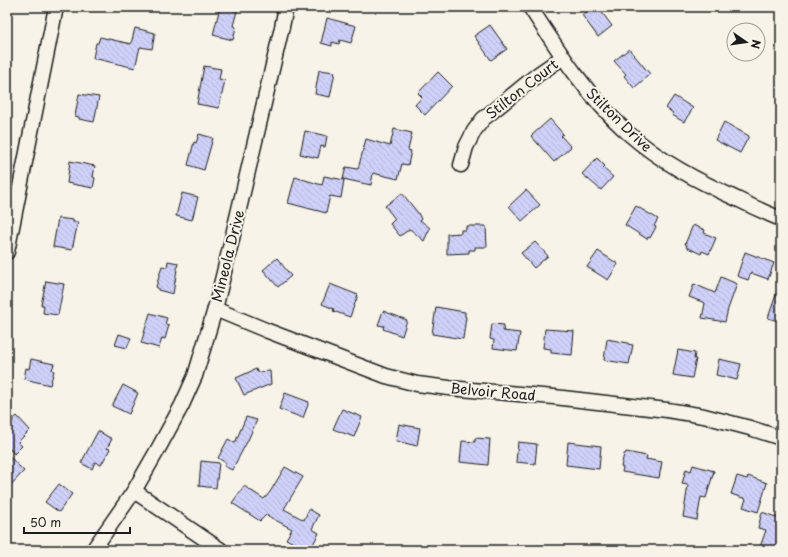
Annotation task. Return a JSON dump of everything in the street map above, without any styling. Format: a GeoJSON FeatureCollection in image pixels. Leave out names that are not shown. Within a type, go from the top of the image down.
{"type":"FeatureCollection","features":[{"type":"Feature","properties":{"kind":"street"},"geometry":{"type":"LineString","coordinates":[[7,252],[56,7]]}},
{"type":"Feature","properties":{"kind":"street","name":"Mineola Drive"},"geometry":{"type":"LineString","coordinates":[[93,550],[134,491],[182,405],[194,376],[215,309],[286,7]]}},
{"type":"Feature","properties":{"kind":"street","name":"Stilton Drive"},"geometry":{"type":"LineString","coordinates":[[530,7],[581,82],[628,133],[654,154],[682,173],[781,219]]}},
{"type":"Feature","properties":{"kind":"street","name":"Stilton Court"},"geometry":{"type":"LineString","coordinates":[[461,165],[466,147],[474,131],[483,119],[537,75],[563,57]]}},
{"type":"Feature","properties":{"kind":"street","name":"Belvoir Road"},"geometry":{"type":"LineString","coordinates":[[215,309],[386,376],[417,384],[554,397],[667,410],[704,416],[781,438]]}},
{"type":"Feature","properties":{"kind":"street"},"geometry":{"type":"LineString","coordinates":[[134,491],[220,550]]}},
{"type":"Feature","properties":{"kind":"building"},"geometry":{"type":"Polygon","coordinates":[[[220,7],[237,11],[233,26],[236,27],[233,40],[213,35],[220,7]]]}},
{"type":"Feature","properties":{"kind":"building"},"geometry":{"type":"Polygon","coordinates":[[[593,7],[598,7],[612,26],[598,37],[582,15],[593,7]]]}},
{"type":"Feature","properties":{"kind":"building"},"geometry":{"type":"Polygon","coordinates":[[[327,18],[356,26],[351,43],[340,40],[339,44],[332,42],[332,46],[321,43],[327,18]]]}},
{"type":"Feature","properties":{"kind":"building"},"geometry":{"type":"Polygon","coordinates":[[[490,25],[507,49],[491,60],[474,36],[490,25]]]}},
{"type":"Feature","properties":{"kind":"building"},"geometry":{"type":"Polygon","coordinates":[[[135,28],[155,33],[152,49],[140,47],[135,68],[93,58],[96,43],[98,43],[100,37],[131,44],[135,28]]]}},
{"type":"Feature","properties":{"kind":"building"},"geometry":{"type":"Polygon","coordinates":[[[629,49],[650,74],[634,88],[624,76],[626,74],[614,61],[629,49]]]}},
{"type":"Feature","properties":{"kind":"building"},"geometry":{"type":"Polygon","coordinates":[[[204,66],[221,69],[219,79],[225,80],[219,108],[197,104],[204,66]]]}},
{"type":"Feature","properties":{"kind":"building"},"geometry":{"type":"Polygon","coordinates":[[[319,70],[335,72],[330,97],[315,94],[319,70]]]}},
{"type":"Feature","properties":{"kind":"building"},"geometry":{"type":"Polygon","coordinates":[[[438,72],[452,86],[425,115],[415,105],[422,97],[418,93],[438,72]]]}},
{"type":"Feature","properties":{"kind":"building"},"geometry":{"type":"Polygon","coordinates":[[[79,94],[99,97],[94,122],[79,119],[79,117],[75,116],[79,94]]]}},
{"type":"Feature","properties":{"kind":"building"},"geometry":{"type":"Polygon","coordinates":[[[674,96],[693,108],[684,122],[672,115],[673,113],[666,108],[674,96]]]}},
{"type":"Feature","properties":{"kind":"building"},"geometry":{"type":"Polygon","coordinates":[[[550,119],[563,134],[561,136],[571,147],[554,162],[531,136],[550,119]]]}},
{"type":"Feature","properties":{"kind":"building"},"geometry":{"type":"Polygon","coordinates":[[[724,122],[749,136],[740,153],[715,140],[724,122]]]}},
{"type":"Feature","properties":{"kind":"building"},"geometry":{"type":"Polygon","coordinates":[[[394,129],[412,133],[408,150],[411,151],[408,165],[402,164],[398,179],[373,173],[371,185],[343,179],[346,167],[358,169],[366,139],[390,146],[394,129]]]}},
{"type":"Feature","properties":{"kind":"building"},"geometry":{"type":"Polygon","coordinates":[[[305,131],[327,136],[325,147],[321,146],[318,158],[300,154],[305,131]]]}},
{"type":"Feature","properties":{"kind":"building"},"geometry":{"type":"Polygon","coordinates":[[[199,134],[213,138],[204,170],[188,165],[194,142],[196,143],[199,134]]]}},
{"type":"Feature","properties":{"kind":"building"},"geometry":{"type":"Polygon","coordinates":[[[597,158],[605,166],[603,168],[613,177],[601,190],[582,174],[597,158]]]}},
{"type":"Feature","properties":{"kind":"building"},"geometry":{"type":"Polygon","coordinates":[[[70,161],[95,166],[93,188],[67,183],[70,161]]]}},
{"type":"Feature","properties":{"kind":"building"},"geometry":{"type":"Polygon","coordinates":[[[324,176],[344,180],[341,198],[330,196],[326,213],[288,203],[295,177],[322,185],[324,176]]]}},
{"type":"Feature","properties":{"kind":"building"},"geometry":{"type":"Polygon","coordinates":[[[526,190],[540,205],[522,221],[509,206],[526,190]]]}},
{"type":"Feature","properties":{"kind":"building"},"geometry":{"type":"Polygon","coordinates":[[[182,193],[198,197],[192,220],[176,216],[182,193]]]}},
{"type":"Feature","properties":{"kind":"building"},"geometry":{"type":"Polygon","coordinates":[[[402,193],[418,213],[421,219],[420,220],[430,228],[424,241],[410,229],[400,236],[390,224],[395,219],[385,206],[402,193]]]}},
{"type":"Feature","properties":{"kind":"building"},"geometry":{"type":"Polygon","coordinates":[[[636,206],[658,219],[654,226],[656,227],[650,238],[648,237],[647,239],[625,225],[636,206]]]}},
{"type":"Feature","properties":{"kind":"building"},"geometry":{"type":"Polygon","coordinates":[[[58,218],[78,222],[72,250],[53,247],[58,218]]]}},
{"type":"Feature","properties":{"kind":"building"},"geometry":{"type":"Polygon","coordinates":[[[693,225],[705,230],[704,233],[716,238],[709,254],[702,251],[701,254],[686,247],[687,245],[685,244],[693,225]]]}},
{"type":"Feature","properties":{"kind":"building"},"geometry":{"type":"Polygon","coordinates":[[[466,226],[486,226],[487,247],[475,247],[475,250],[469,250],[469,253],[447,254],[447,234],[461,233],[461,230],[466,230],[466,226]]]}},
{"type":"Feature","properties":{"kind":"building"},"geometry":{"type":"Polygon","coordinates":[[[535,242],[548,256],[534,268],[521,253],[535,242]]]}},
{"type":"Feature","properties":{"kind":"building"},"geometry":{"type":"Polygon","coordinates":[[[598,251],[618,264],[608,280],[587,267],[598,251]]]}},
{"type":"Feature","properties":{"kind":"building"},"geometry":{"type":"Polygon","coordinates":[[[745,252],[774,263],[768,279],[751,273],[748,280],[737,276],[745,252]]]}},
{"type":"Feature","properties":{"kind":"building"},"geometry":{"type":"Polygon","coordinates":[[[277,258],[291,276],[278,287],[263,270],[277,258]]]}},
{"type":"Feature","properties":{"kind":"building"},"geometry":{"type":"Polygon","coordinates":[[[168,261],[178,263],[173,294],[158,290],[156,287],[162,266],[167,267],[168,261]]]}},
{"type":"Feature","properties":{"kind":"building"},"geometry":{"type":"Polygon","coordinates":[[[721,277],[737,284],[725,322],[702,318],[705,303],[689,297],[694,284],[715,293],[721,277]]]}},
{"type":"Feature","properties":{"kind":"building"},"geometry":{"type":"Polygon","coordinates":[[[46,281],[64,284],[58,315],[43,313],[44,305],[41,305],[46,281]]]}},
{"type":"Feature","properties":{"kind":"building"},"geometry":{"type":"Polygon","coordinates":[[[330,284],[358,295],[350,317],[333,311],[334,309],[322,304],[330,284]]]}},
{"type":"Feature","properties":{"kind":"building"},"geometry":{"type":"Polygon","coordinates":[[[779,286],[781,287],[781,322],[768,318],[779,286]]]}},
{"type":"Feature","properties":{"kind":"building"},"geometry":{"type":"Polygon","coordinates":[[[436,307],[465,312],[466,317],[463,339],[432,334],[436,307]]]}},
{"type":"Feature","properties":{"kind":"building"},"geometry":{"type":"Polygon","coordinates":[[[383,311],[407,320],[402,336],[383,329],[384,326],[378,325],[383,311]]]}},
{"type":"Feature","properties":{"kind":"building"},"geometry":{"type":"Polygon","coordinates":[[[150,313],[167,318],[165,324],[169,325],[165,339],[162,338],[159,348],[141,343],[150,313]]]}},
{"type":"Feature","properties":{"kind":"building"},"geometry":{"type":"Polygon","coordinates":[[[492,324],[504,325],[503,331],[520,333],[517,351],[493,348],[494,340],[490,339],[492,324]]]}},
{"type":"Feature","properties":{"kind":"building"},"geometry":{"type":"Polygon","coordinates":[[[545,329],[574,331],[572,355],[551,353],[551,349],[543,348],[545,329]]]}},
{"type":"Feature","properties":{"kind":"building"},"geometry":{"type":"Polygon","coordinates":[[[119,334],[131,338],[127,348],[115,345],[119,334]]]}},
{"type":"Feature","properties":{"kind":"building"},"geometry":{"type":"Polygon","coordinates":[[[607,339],[633,345],[629,364],[604,360],[607,339]]]}},
{"type":"Feature","properties":{"kind":"building"},"geometry":{"type":"Polygon","coordinates":[[[678,350],[695,353],[694,359],[696,359],[692,378],[673,375],[678,350]]]}},
{"type":"Feature","properties":{"kind":"building"},"geometry":{"type":"Polygon","coordinates":[[[31,359],[54,364],[52,370],[54,371],[50,385],[24,379],[26,368],[29,369],[31,359]]]}},
{"type":"Feature","properties":{"kind":"building"},"geometry":{"type":"Polygon","coordinates":[[[719,359],[741,364],[737,380],[716,375],[719,359]]]}},
{"type":"Feature","properties":{"kind":"building"},"geometry":{"type":"Polygon","coordinates":[[[256,369],[257,372],[270,371],[271,384],[244,395],[236,378],[256,369]]]}},
{"type":"Feature","properties":{"kind":"building"},"geometry":{"type":"Polygon","coordinates":[[[123,385],[138,393],[129,414],[112,406],[123,385]]]}},
{"type":"Feature","properties":{"kind":"building"},"geometry":{"type":"Polygon","coordinates":[[[285,393],[309,402],[303,418],[279,409],[285,393]]]}},
{"type":"Feature","properties":{"kind":"building"},"geometry":{"type":"Polygon","coordinates":[[[342,409],[362,417],[354,437],[333,429],[342,409]]]}},
{"type":"Feature","properties":{"kind":"building"},"geometry":{"type":"Polygon","coordinates":[[[17,416],[30,430],[18,442],[22,446],[14,454],[10,449],[7,452],[7,425],[17,416]]]}},
{"type":"Feature","properties":{"kind":"building"},"geometry":{"type":"Polygon","coordinates":[[[246,417],[257,420],[232,470],[224,466],[226,463],[218,458],[228,439],[235,443],[246,417]]]}},
{"type":"Feature","properties":{"kind":"building"},"geometry":{"type":"Polygon","coordinates":[[[399,424],[420,428],[417,446],[396,441],[399,424]]]}},
{"type":"Feature","properties":{"kind":"building"},"geometry":{"type":"Polygon","coordinates":[[[98,431],[112,439],[107,448],[110,449],[101,465],[95,462],[92,469],[81,463],[98,431]]]}},
{"type":"Feature","properties":{"kind":"building"},"geometry":{"type":"Polygon","coordinates":[[[475,438],[490,439],[488,465],[460,462],[462,441],[475,442],[475,438]]]}},
{"type":"Feature","properties":{"kind":"building"},"geometry":{"type":"Polygon","coordinates":[[[518,442],[537,444],[535,464],[516,462],[518,442]]]}},
{"type":"Feature","properties":{"kind":"building"},"geometry":{"type":"Polygon","coordinates":[[[568,442],[601,446],[599,469],[566,465],[568,442]]]}},
{"type":"Feature","properties":{"kind":"building"},"geometry":{"type":"Polygon","coordinates":[[[626,452],[647,456],[646,459],[662,462],[659,478],[622,472],[623,468],[621,467],[624,454],[626,452]]]}},
{"type":"Feature","properties":{"kind":"building"},"geometry":{"type":"Polygon","coordinates":[[[7,454],[24,471],[7,489],[7,454]]]}},
{"type":"Feature","properties":{"kind":"building"},"geometry":{"type":"Polygon","coordinates":[[[201,461],[219,463],[216,488],[199,486],[201,461]]]}},
{"type":"Feature","properties":{"kind":"building"},"geometry":{"type":"Polygon","coordinates":[[[693,465],[714,471],[706,498],[701,497],[697,520],[683,517],[688,485],[682,484],[686,469],[691,471],[693,465]]]}},
{"type":"Feature","properties":{"kind":"building"},"geometry":{"type":"Polygon","coordinates":[[[285,467],[303,477],[284,509],[304,520],[309,509],[319,515],[312,529],[319,533],[310,550],[307,550],[286,539],[292,529],[266,515],[260,521],[232,503],[244,486],[264,499],[285,467]]]}},
{"type":"Feature","properties":{"kind":"building"},"geometry":{"type":"Polygon","coordinates":[[[737,476],[747,479],[748,476],[767,483],[758,512],[743,507],[746,499],[731,494],[737,476]]]}},
{"type":"Feature","properties":{"kind":"building"},"geometry":{"type":"Polygon","coordinates":[[[59,484],[72,494],[59,512],[45,502],[59,484]]]}},
{"type":"Feature","properties":{"kind":"building"},"geometry":{"type":"Polygon","coordinates":[[[762,512],[781,519],[781,550],[759,550],[766,530],[758,528],[762,512]]]}}]}
